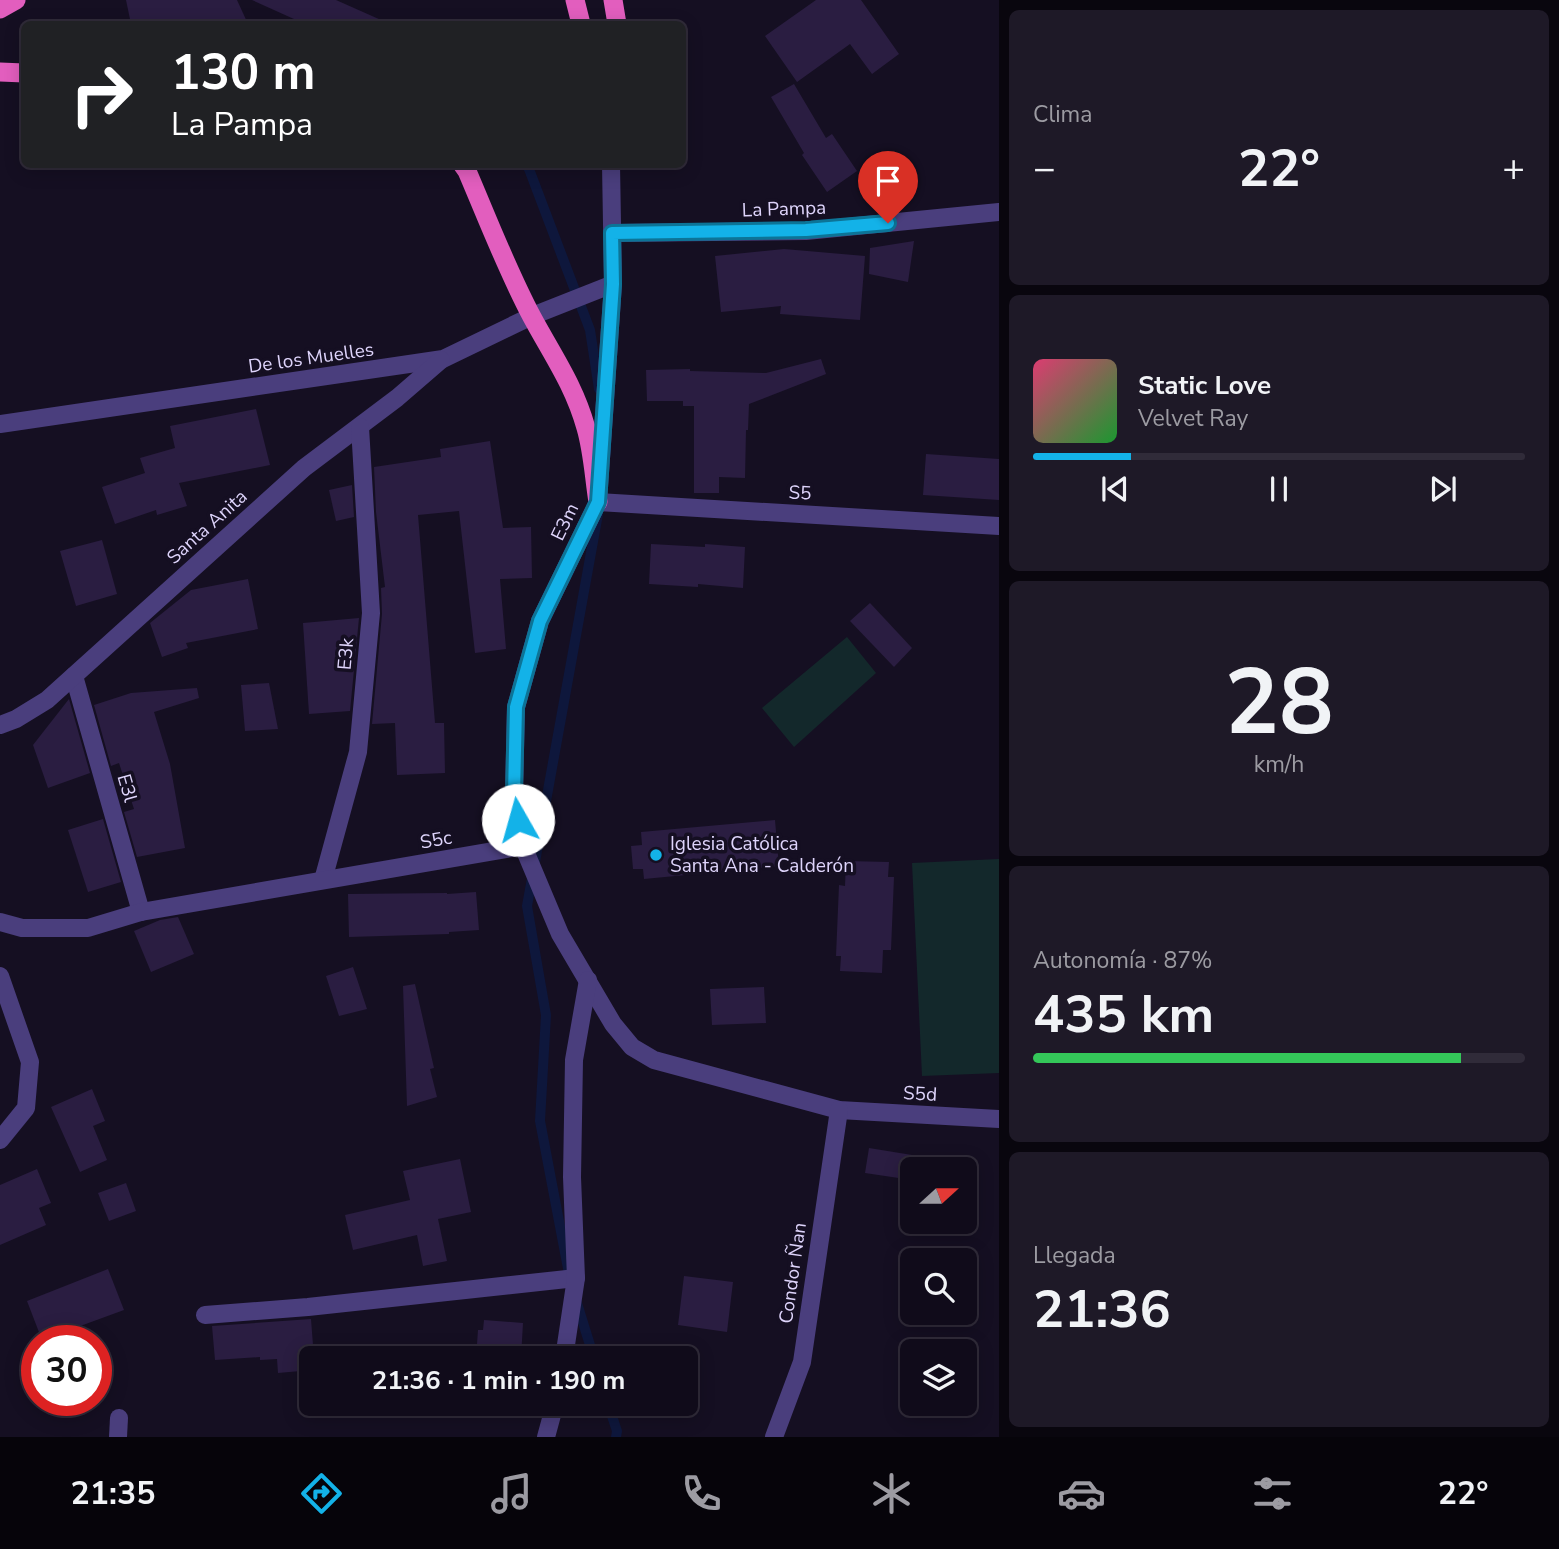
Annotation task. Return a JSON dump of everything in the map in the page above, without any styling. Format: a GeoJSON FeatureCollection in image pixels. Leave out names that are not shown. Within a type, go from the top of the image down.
{"type":"FeatureCollection","features":[{"type":"Feature","properties":{"kind":"highway"},"geometry":{"type":"LineString","coordinates":[[0,9],[16,0]]}},
{"type":"Feature","properties":{"kind":"highway"},"geometry":{"type":"LineString","coordinates":[[575,0],[580,21]]}},
{"type":"Feature","properties":{"kind":"highway"},"geometry":{"type":"LineString","coordinates":[[613,0],[616,21]]}},
{"type":"Feature","properties":{"kind":"highway"},"geometry":{"type":"LineString","coordinates":[[0,72],[21,74]]}},
{"type":"Feature","properties":{"kind":"highway"},"geometry":{"type":"LineString","coordinates":[[465,168],[532,316],[574,392],[591,447],[598,502]]}},
{"type":"Feature","properties":{"kind":"street","name":"E3m"},"geometry":{"type":"LineString","coordinates":[[523,846],[514,794],[516,707],[540,621],[598,502],[613,284],[611,168]]}},
{"type":"Feature","properties":{"kind":"street","name":"La Pampa"},"geometry":{"type":"LineString","coordinates":[[612,233],[806,230],[999,212]]}},
{"type":"Feature","properties":{"kind":"street","name":"De los Muelles"},"geometry":{"type":"LineString","coordinates":[[0,424],[443,359],[532,316],[613,284]]}},
{"type":"Feature","properties":{"kind":"street","name":"Santa Anita"},"geometry":{"type":"LineString","coordinates":[[8,722],[47,700],[304,468],[360,427],[443,359]]}},
{"type":"Feature","properties":{"kind":"street","name":"E3k"},"geometry":{"type":"LineString","coordinates":[[323,880],[358,752],[371,613],[360,427]]}},
{"type":"Feature","properties":{"kind":"street","name":"S5"},"geometry":{"type":"LineString","coordinates":[[598,502],[999,526]]}},
{"type":"Feature","properties":{"kind":"street","name":"E3l"},"geometry":{"type":"LineString","coordinates":[[74,676],[141,912]]}},
{"type":"Feature","properties":{"kind":"street"},"geometry":{"type":"LineString","coordinates":[[0,739],[8,722]]}},
{"type":"Feature","properties":{"kind":"street","name":"S5c"},"geometry":{"type":"LineString","coordinates":[[0,922],[22,928],[88,928],[141,912],[523,846]]}},
{"type":"Feature","properties":{"kind":"street"},"geometry":{"type":"LineString","coordinates":[[523,846],[560,934],[613,1024],[632,1047],[654,1060],[839,1110]]}},
{"type":"Feature","properties":{"kind":"street"},"geometry":{"type":"LineString","coordinates":[[0,976],[30,1062],[26,1108],[0,1140]]}},
{"type":"Feature","properties":{"kind":"street"},"geometry":{"type":"LineString","coordinates":[[566,1346],[576,1278],[572,1177],[574,1060],[589,980]]}},
{"type":"Feature","properties":{"kind":"street","name":"S5d"},"geometry":{"type":"LineString","coordinates":[[839,1110],[999,1119]]}},
{"type":"Feature","properties":{"kind":"street","name":"Condor Ñan"},"geometry":{"type":"LineString","coordinates":[[774,1437],[802,1362],[839,1110]]}},
{"type":"Feature","properties":{"kind":"street"},"geometry":{"type":"LineString","coordinates":[[205,1315],[308,1307],[576,1278]]}},
{"type":"Feature","properties":{"kind":"street"},"geometry":{"type":"LineString","coordinates":[[546,1437],[552,1416]]}},
{"type":"Feature","properties":{"kind":"street"},"geometry":{"type":"LineString","coordinates":[[118,1418],[118,1437]]}},
{"type":"Feature","properties":{"kind":"green space"},"geometry":{"type":"Polygon","coordinates":[[[847,637],[876,673],[794,747],[762,708],[847,637]]]}},
{"type":"Feature","properties":{"kind":"green space"},"geometry":{"type":"Polygon","coordinates":[[[999,859],[999,1073],[922,1076],[912,863],[999,859]]]}},
{"type":"Feature","properties":{"kind":"building"},"geometry":{"type":"Polygon","coordinates":[[[126,0],[237,0],[247,21],[130,21],[126,0]]]}},
{"type":"Feature","properties":{"kind":"building"},"geometry":{"type":"Polygon","coordinates":[[[252,0],[336,0],[383,21],[298,21],[252,0]]]}},
{"type":"Feature","properties":{"kind":"building"},"geometry":{"type":"Polygon","coordinates":[[[816,0],[861,0],[899,54],[872,74],[850,44],[797,82],[765,36],[816,0]]]}},
{"type":"Feature","properties":{"kind":"building"},"geometry":{"type":"Polygon","coordinates":[[[794,84],[826,138],[832,134],[857,171],[827,192],[802,155],[804,153],[771,97],[794,84]]]}},
{"type":"Feature","properties":{"kind":"building"},"geometry":{"type":"Polygon","coordinates":[[[914,241],[908,282],[869,274],[870,248],[914,241]]]}},
{"type":"Feature","properties":{"kind":"building"},"geometry":{"type":"Polygon","coordinates":[[[784,249],[865,256],[860,320],[780,314],[781,306],[721,312],[715,256],[784,249]]]}},
{"type":"Feature","properties":{"kind":"building"},"geometry":{"type":"Polygon","coordinates":[[[821,359],[826,374],[749,404],[745,478],[719,477],[719,493],[694,493],[694,406],[683,406],[683,401],[647,401],[646,370],[766,373],[821,359]]]}},
{"type":"Feature","properties":{"kind":"building"},"geometry":{"type":"Polygon","coordinates":[[[256,409],[270,465],[179,483],[187,506],[157,515],[156,510],[115,524],[102,487],[145,473],[140,458],[175,448],[170,426],[256,409]]]}},
{"type":"Feature","properties":{"kind":"building"},"geometry":{"type":"Polygon","coordinates":[[[490,441],[503,528],[531,527],[532,578],[500,579],[506,649],[475,653],[459,511],[418,515],[435,723],[444,723],[445,773],[397,775],[395,723],[372,724],[382,614],[381,588],[385,587],[376,512],[374,467],[441,457],[440,449],[490,441]]]}},
{"type":"Feature","properties":{"kind":"building"},"geometry":{"type":"Polygon","coordinates":[[[926,454],[999,459],[999,500],[923,495],[926,454]]]}},
{"type":"Feature","properties":{"kind":"building"},"geometry":{"type":"Polygon","coordinates":[[[352,485],[354,517],[336,521],[329,490],[352,485]]]}},
{"type":"Feature","properties":{"kind":"building"},"geometry":{"type":"Polygon","coordinates":[[[102,540],[117,594],[76,606],[60,551],[102,540]]]}},
{"type":"Feature","properties":{"kind":"building"},"geometry":{"type":"Polygon","coordinates":[[[651,544],[745,547],[743,588],[649,584],[651,544]]]}},
{"type":"Feature","properties":{"kind":"building"},"geometry":{"type":"Polygon","coordinates":[[[248,579],[258,629],[186,643],[188,648],[162,657],[150,623],[191,590],[248,579]]]}},
{"type":"Feature","properties":{"kind":"building"},"geometry":{"type":"Polygon","coordinates":[[[870,603],[912,648],[894,667],[850,621],[870,603]]]}},
{"type":"Feature","properties":{"kind":"building"},"geometry":{"type":"Polygon","coordinates":[[[359,618],[350,711],[309,714],[303,623],[359,618]]]}},
{"type":"Feature","properties":{"kind":"building"},"geometry":{"type":"Polygon","coordinates":[[[269,683],[278,729],[245,731],[241,685],[269,683]]]}},
{"type":"Feature","properties":{"kind":"building"},"geometry":{"type":"Polygon","coordinates":[[[197,688],[199,698],[154,712],[170,764],[185,848],[137,857],[124,812],[134,809],[119,763],[111,766],[94,705],[131,693],[197,688]]]}},
{"type":"Feature","properties":{"kind":"building"},"geometry":{"type":"Polygon","coordinates":[[[69,699],[90,773],[48,788],[33,745],[69,699]]]}},
{"type":"Feature","properties":{"kind":"building"},"geometry":{"type":"Polygon","coordinates":[[[103,819],[121,882],[88,892],[68,830],[103,819]]]}},
{"type":"Feature","properties":{"kind":"building"},"geometry":{"type":"Polygon","coordinates":[[[775,820],[779,866],[644,879],[643,869],[633,869],[631,846],[642,845],[641,832],[775,820]]]}},
{"type":"Feature","properties":{"kind":"building"},"geometry":{"type":"Polygon","coordinates":[[[846,861],[889,862],[888,877],[894,877],[891,950],[883,950],[882,973],[840,971],[841,956],[836,956],[839,885],[845,886],[846,861]]]}},
{"type":"Feature","properties":{"kind":"building"},"geometry":{"type":"Polygon","coordinates":[[[476,892],[479,930],[449,934],[349,937],[348,894],[476,892]]]}},
{"type":"Feature","properties":{"kind":"building"},"geometry":{"type":"Polygon","coordinates":[[[178,917],[194,954],[151,972],[134,931],[160,920],[178,917]]]}},
{"type":"Feature","properties":{"kind":"building"},"geometry":{"type":"Polygon","coordinates":[[[353,967],[367,1009],[339,1016],[326,976],[353,967]]]}},
{"type":"Feature","properties":{"kind":"building"},"geometry":{"type":"Polygon","coordinates":[[[415,984],[434,1068],[430,1069],[437,1097],[407,1106],[403,986],[415,984]]]}},
{"type":"Feature","properties":{"kind":"building"},"geometry":{"type":"Polygon","coordinates":[[[764,987],[766,1023],[712,1025],[710,989],[764,987]]]}},
{"type":"Feature","properties":{"kind":"building"},"geometry":{"type":"Polygon","coordinates":[[[92,1089],[105,1121],[93,1126],[107,1160],[80,1172],[51,1107],[92,1089]]]}},
{"type":"Feature","properties":{"kind":"building"},"geometry":{"type":"Polygon","coordinates":[[[869,1148],[912,1155],[900,1157],[900,1178],[865,1173],[869,1148]]]}},
{"type":"Feature","properties":{"kind":"building"},"geometry":{"type":"Polygon","coordinates":[[[460,1159],[471,1212],[438,1219],[447,1261],[423,1266],[417,1235],[353,1250],[345,1215],[410,1200],[403,1171],[460,1159]]]}},
{"type":"Feature","properties":{"kind":"building"},"geometry":{"type":"Polygon","coordinates":[[[37,1169],[51,1203],[39,1208],[46,1225],[0,1245],[0,1185],[37,1169]]]}},
{"type":"Feature","properties":{"kind":"building"},"geometry":{"type":"Polygon","coordinates":[[[126,1183],[136,1211],[109,1221],[98,1193],[126,1183]]]}},
{"type":"Feature","properties":{"kind":"building"},"geometry":{"type":"Polygon","coordinates":[[[108,1269],[124,1310],[83,1325],[36,1325],[27,1301],[108,1269]]]}},
{"type":"Feature","properties":{"kind":"building"},"geometry":{"type":"Polygon","coordinates":[[[684,1276],[733,1282],[727,1332],[678,1325],[684,1276]]]}},
{"type":"Feature","properties":{"kind":"building"},"geometry":{"type":"Polygon","coordinates":[[[311,1319],[313,1346],[299,1346],[299,1371],[278,1373],[277,1359],[260,1360],[260,1357],[215,1360],[212,1326],[311,1319]]]}},
{"type":"Feature","properties":{"kind":"building"},"geometry":{"type":"Polygon","coordinates":[[[484,1320],[523,1323],[522,1346],[477,1346],[478,1330],[483,1330],[484,1320]]]}},
{"type":"Feature","properties":{"kind":"waterway"},"geometry":{"type":"LineString","coordinates":[[528,168],[590,330],[599,389]]}},
{"type":"Feature","properties":{"kind":"waterway"},"geometry":{"type":"LineString","coordinates":[[570,1279],[540,1121],[546,1015],[527,906],[598,514]]}},
{"type":"Feature","properties":{"kind":"waterway"},"geometry":{"type":"LineString","coordinates":[[576,1300],[590,1346]]}},
{"type":"Feature","properties":{"kind":"waterway"},"geometry":{"type":"LineString","coordinates":[[612,1416],[617,1431],[616,1437]]}},
{"type":"Feature","properties":{"kind":"place","name":"Iglesia Católica Santa Ana - Calderón"},"geometry":{"type":"Point","coordinates":[656,855]}},
{"type":"Feature","properties":{"kind":"route"},"geometry":{"type":"LineString","coordinates":[[518,820],[514,794],[516,707],[540,621],[598,502],[613,284],[612,233],[806,230],[888,223]]}}]}
